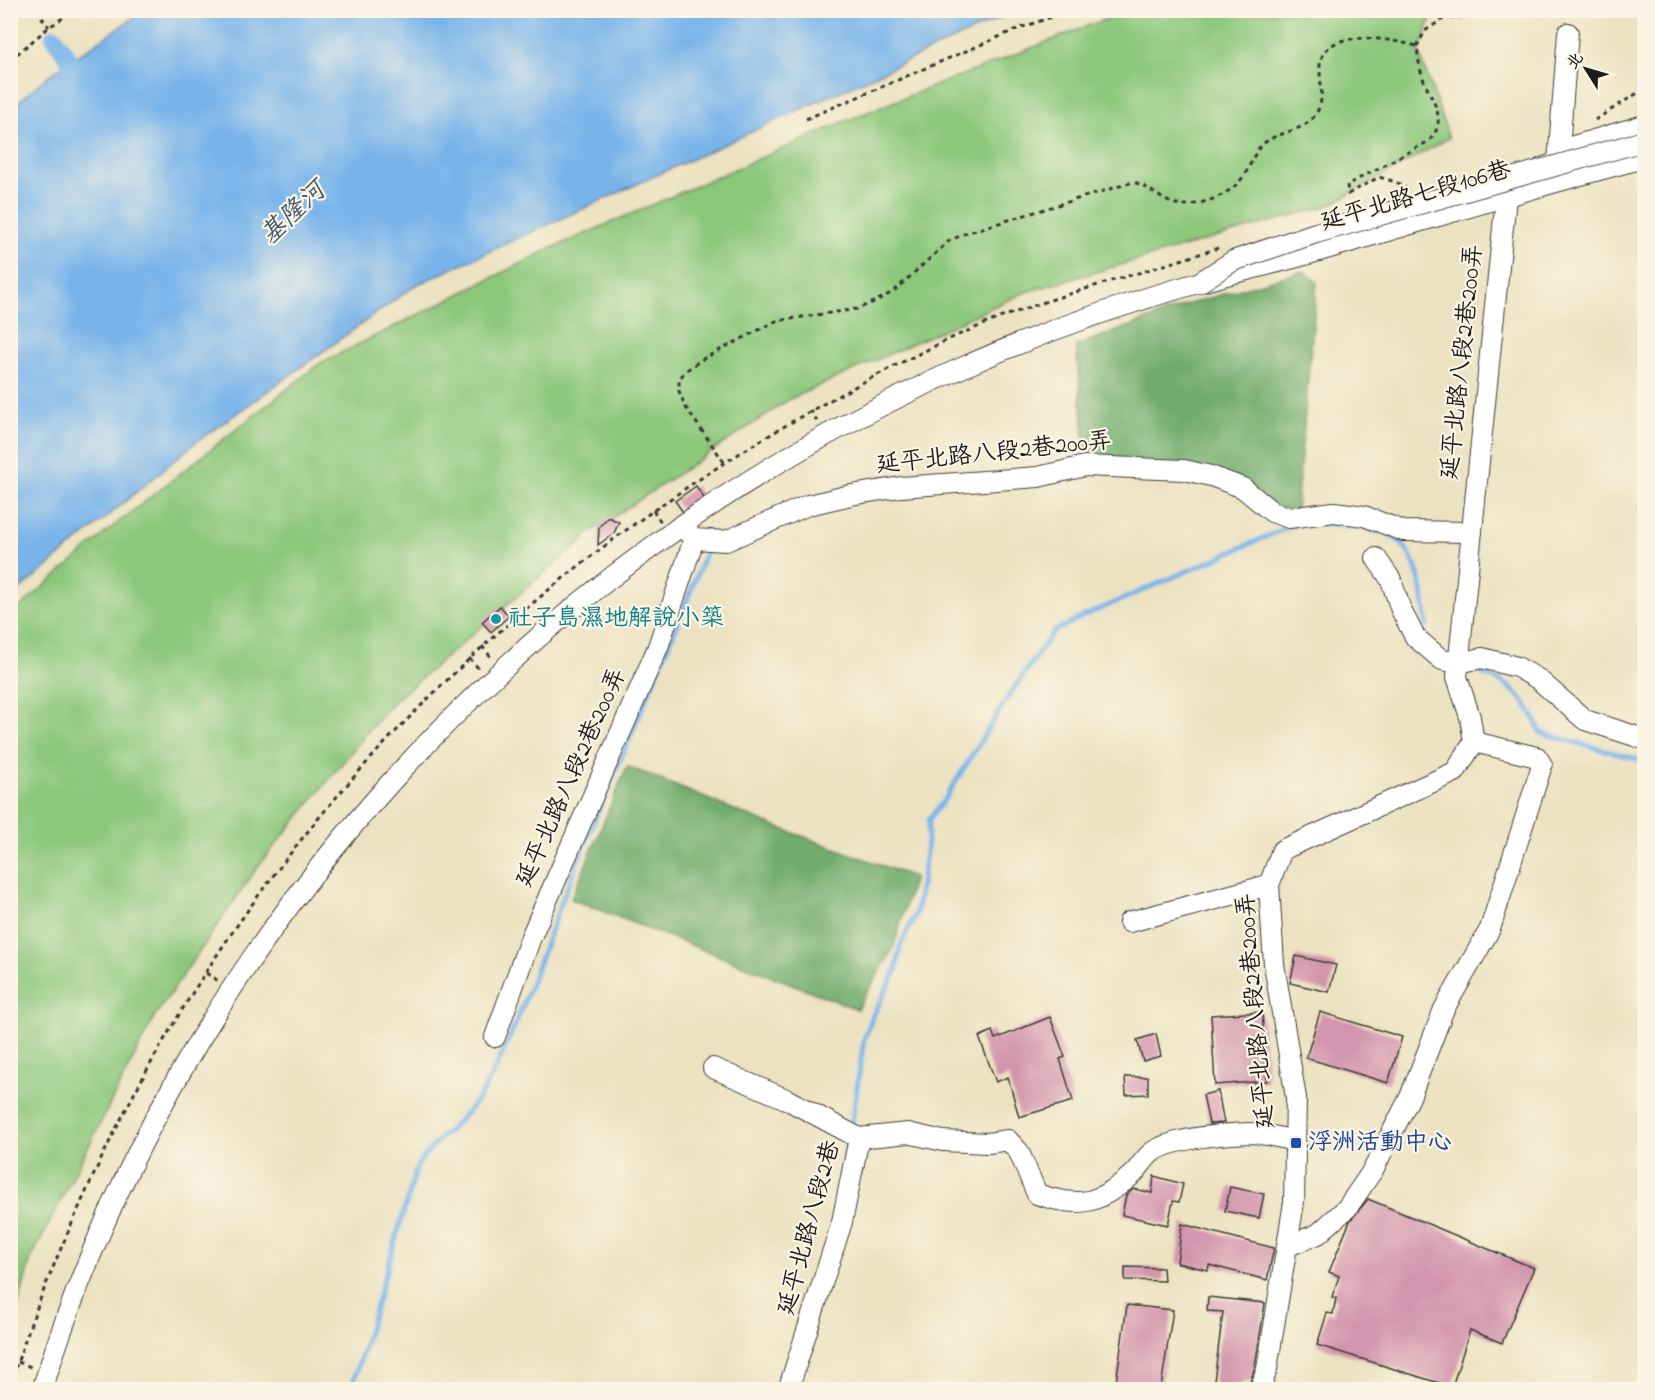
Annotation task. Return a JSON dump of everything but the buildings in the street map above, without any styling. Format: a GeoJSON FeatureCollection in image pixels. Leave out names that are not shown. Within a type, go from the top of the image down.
{"type":"FeatureCollection","features":[{"type":"Feature","properties":{"kind":"street"},"geometry":{"type":"LineString","coordinates":[[1498,200],[1492,187],[1558,162],[1568,33]]}},
{"type":"Feature","properties":{"kind":"street"},"geometry":{"type":"LineString","coordinates":[[1560,150],[1644,125]]}},
{"type":"Feature","properties":{"kind":"street"},"geometry":{"type":"LineString","coordinates":[[42,1389],[80,1277],[130,1167],[179,1075],[232,989],[276,924],[344,834],[413,756],[489,680],[564,613],[687,532],[771,466],[958,369],[1055,330],[1200,282],[1233,261],[1316,233],[1644,141]]}},
{"type":"Feature","properties":{"kind":"street","name":"延平北路七段106巷"},"geometry":{"type":"LineString","coordinates":[[1200,282],[1278,263],[1644,158]]}},
{"type":"Feature","properties":{"kind":"street","name":"延平北路八段2巷200弄"},"geometry":{"type":"LineString","coordinates":[[1295,1141],[1296,1098],[1274,964],[1269,885],[1282,849],[1455,772],[1474,742],[1470,717],[1457,677],[1472,532],[1498,200]]}},
{"type":"Feature","properties":{"kind":"street","name":"延平北路八段2巷200弄"},"geometry":{"type":"LineString","coordinates":[[495,1037],[535,926],[658,647],[687,532],[726,541],[808,505],[851,495],[901,487],[1038,477],[1085,466],[1184,470],[1243,488],[1272,512],[1289,518],[1334,512],[1364,516],[1403,531],[1472,532]]}},
{"type":"Feature","properties":{"kind":"street"},"geometry":{"type":"LineString","coordinates":[[1376,558],[1391,580],[1401,610],[1415,637],[1442,660],[1458,663],[1482,658],[1517,668],[1538,679],[1585,720],[1644,739]]}},
{"type":"Feature","properties":{"kind":"street"},"geometry":{"type":"LineString","coordinates":[[1288,1246],[1318,1234],[1347,1208],[1373,1170],[1410,1097],[1444,1010],[1490,929],[1542,765],[1538,757],[1474,742]]}},
{"type":"Feature","properties":{"kind":"street"},"geometry":{"type":"LineString","coordinates":[[1129,922],[1269,885]]}},
{"type":"Feature","properties":{"kind":"street"},"geometry":{"type":"LineString","coordinates":[[713,1068],[796,1104],[859,1138]]}},
{"type":"Feature","properties":{"kind":"street","name":"延平北路八段2巷"},"geometry":{"type":"LineString","coordinates":[[788,1389],[842,1222],[859,1138],[908,1133],[943,1141],[988,1143],[1008,1140],[1019,1152],[1037,1194],[1056,1200],[1084,1203],[1104,1197],[1134,1173],[1150,1154],[1173,1143],[1251,1133],[1295,1141]]}},
{"type":"Feature","properties":{"kind":"street"},"geometry":{"type":"LineString","coordinates":[[1260,1389],[1267,1369],[1288,1246],[1294,1202],[1295,1141]]}},
{"type":"Feature","properties":{"kind":"path"},"geometry":{"type":"LineString","coordinates":[[36,10],[49,27]]}},
{"type":"Feature","properties":{"kind":"path"},"geometry":{"type":"LineString","coordinates":[[10,60],[49,27],[75,10]]}},
{"type":"Feature","properties":{"kind":"path"},"geometry":{"type":"LineString","coordinates":[[806,119],[1020,28],[1072,10]]}},
{"type":"Feature","properties":{"kind":"path"},"geometry":{"type":"LineString","coordinates":[[1410,190],[1396,182],[1379,177],[1348,194],[1347,185],[1429,141],[1438,132],[1440,118],[1422,74],[1416,46],[1425,31],[1443,19],[1518,10]]}},
{"type":"Feature","properties":{"kind":"path"},"geometry":{"type":"LineString","coordinates":[[724,462],[686,408],[679,391],[684,372],[700,360],[776,321],[866,306],[893,292],[949,241],[966,233],[1037,210],[1133,182],[1143,184],[1170,202],[1182,205],[1212,200],[1229,191],[1244,176],[1255,153],[1264,143],[1307,125],[1318,110],[1322,91],[1320,64],[1328,49],[1344,39],[1392,40],[1416,46]]}},
{"type":"Feature","properties":{"kind":"path"},"geometry":{"type":"LineString","coordinates":[[1586,143],[1582,132],[1603,114],[1644,89]]}},
{"type":"Feature","properties":{"kind":"green space"},"geometry":{"type":"Polygon","coordinates":[[[1138,11],[1434,11],[1419,52],[1449,138],[1330,205],[1026,292],[790,399],[594,530],[389,706],[259,865],[155,1016],[31,1259],[11,1329],[11,615],[110,529],[319,364],[550,249],[860,115],[1108,18],[1138,11]]]}},
{"type":"Feature","properties":{"kind":"green space"},"geometry":{"type":"Polygon","coordinates":[[[1303,271],[1317,282],[1296,510],[1270,507],[1243,479],[1086,457],[1076,346],[1189,304],[1303,271]]]}},
{"type":"Feature","properties":{"kind":"green space"},"geometry":{"type":"Polygon","coordinates":[[[627,766],[766,823],[914,877],[893,949],[857,1009],[571,899],[627,766]]]}},
{"type":"Feature","properties":{"kind":"water","name":"基隆河"},"geometry":{"type":"Polygon","coordinates":[[[143,11],[1016,11],[416,285],[195,443],[11,597],[11,108],[48,76],[143,11]]]}},
{"type":"Feature","properties":{"kind":"waterway"},"geometry":{"type":"LineString","coordinates":[[54,37],[83,81]]}},
{"type":"Feature","properties":{"kind":"waterway"},"geometry":{"type":"LineString","coordinates":[[1320,523],[1361,526],[1379,532]]}},
{"type":"Feature","properties":{"kind":"waterway"},"geometry":{"type":"LineString","coordinates":[[851,1128],[864,1040],[873,1015],[896,971],[900,946],[916,913],[926,854],[929,819],[943,802],[1008,697],[1053,632],[1084,616],[1293,525]]}},
{"type":"Feature","properties":{"kind":"waterway"},"geometry":{"type":"LineString","coordinates":[[1390,535],[1400,542],[1414,563],[1427,625]]}},
{"type":"Feature","properties":{"kind":"waterway"},"geometry":{"type":"LineString","coordinates":[[351,1390],[417,1167],[431,1148],[475,1103],[507,1044],[569,883],[706,551]]}},
{"type":"Feature","properties":{"kind":"waterway"},"geometry":{"type":"LineString","coordinates":[[1481,673],[1493,677],[1511,689],[1525,703],[1541,733],[1644,761]]}},
{"type":"Feature","properties":{"kind":"waterway"},"geometry":{"type":"LineString","coordinates":[[843,1169],[849,1137]]}},
{"type":"Feature","properties":{"kind":"place","name":"社子島濕地解說小築"},"geometry":{"type":"Point","coordinates":[496,619]}},
{"type":"Feature","properties":{"kind":"place","name":"浮洲活動中心"},"geometry":{"type":"Point","coordinates":[1296,1143]}}]}
